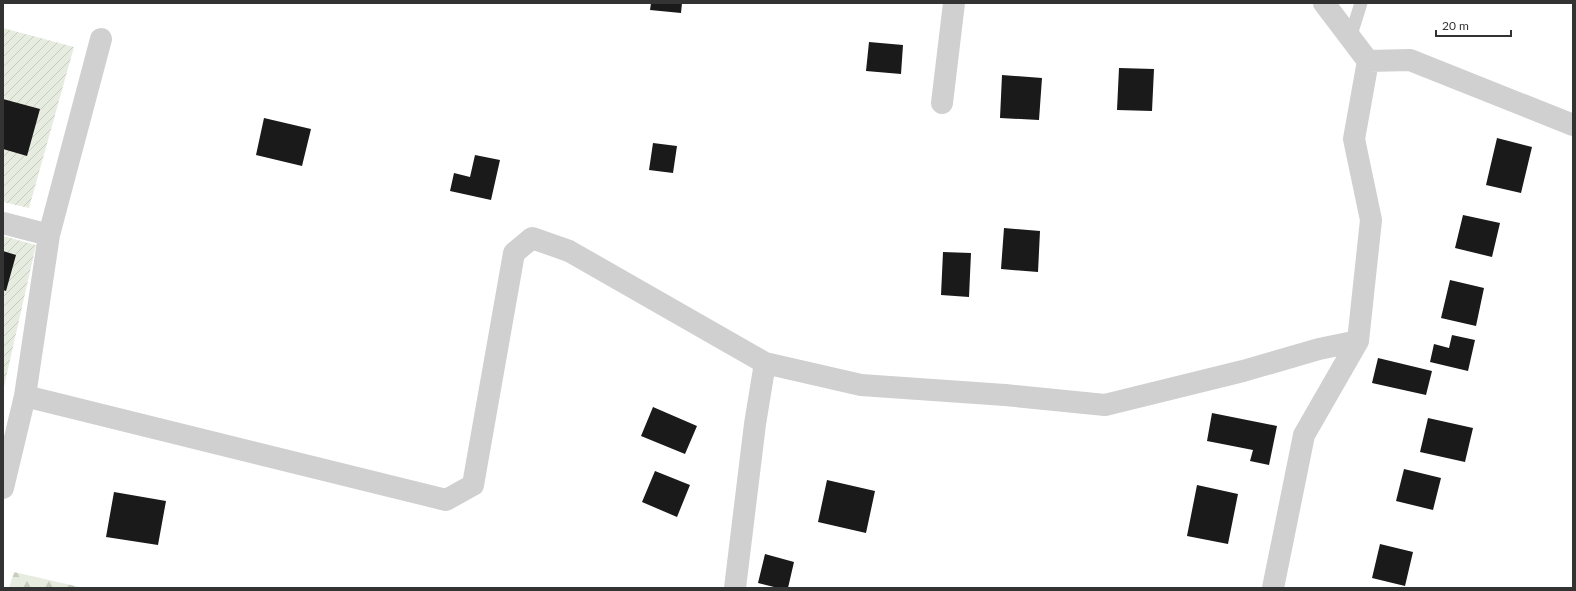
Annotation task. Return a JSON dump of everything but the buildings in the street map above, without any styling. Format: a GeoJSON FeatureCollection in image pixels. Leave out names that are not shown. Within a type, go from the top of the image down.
{"type":"FeatureCollection","features":[{"type":"Feature","properties":{"kind":"street"},"geometry":{"type":"LineString","coordinates":[[942,103],[954,3]]}},
{"type":"Feature","properties":{"kind":"street"},"geometry":{"type":"LineString","coordinates":[[1273,588],[1304,435],[1358,341],[1371,220],[1354,139],[1368,61],[1324,3]]}},
{"type":"Feature","properties":{"kind":"street"},"geometry":{"type":"LineString","coordinates":[[3,488],[25,396],[49,235],[101,39]]}},
{"type":"Feature","properties":{"kind":"street"},"geometry":{"type":"LineString","coordinates":[[1368,61],[1410,60],[1573,125]]}},
{"type":"Feature","properties":{"kind":"street"},"geometry":{"type":"LineString","coordinates":[[3,223],[49,235]]}},
{"type":"Feature","properties":{"kind":"street"},"geometry":{"type":"LineString","coordinates":[[25,396],[446,500],[473,485],[514,253],[532,238],[569,251],[765,363],[861,385],[1005,395],[1105,405],[1243,371],[1319,349],[1358,341]]}},
{"type":"Feature","properties":{"kind":"street"},"geometry":{"type":"LineString","coordinates":[[734,588],[755,424],[765,363]]}},
{"type":"Feature","properties":{"kind":"lane"},"geometry":{"type":"LineString","coordinates":[[1350,38],[1361,3]]}},
{"type":"Feature","properties":{"kind":"green space"},"geometry":{"type":"Polygon","coordinates":[[[3,28],[74,47],[29,208],[3,202],[3,28]]]}},
{"type":"Feature","properties":{"kind":"green space"},"geometry":{"type":"Polygon","coordinates":[[[3,236],[36,245],[3,391],[3,236]]]}},
{"type":"Feature","properties":{"kind":"green space"},"geometry":{"type":"Polygon","coordinates":[[[14,572],[84,588],[9,588],[14,572]]]}}]}
